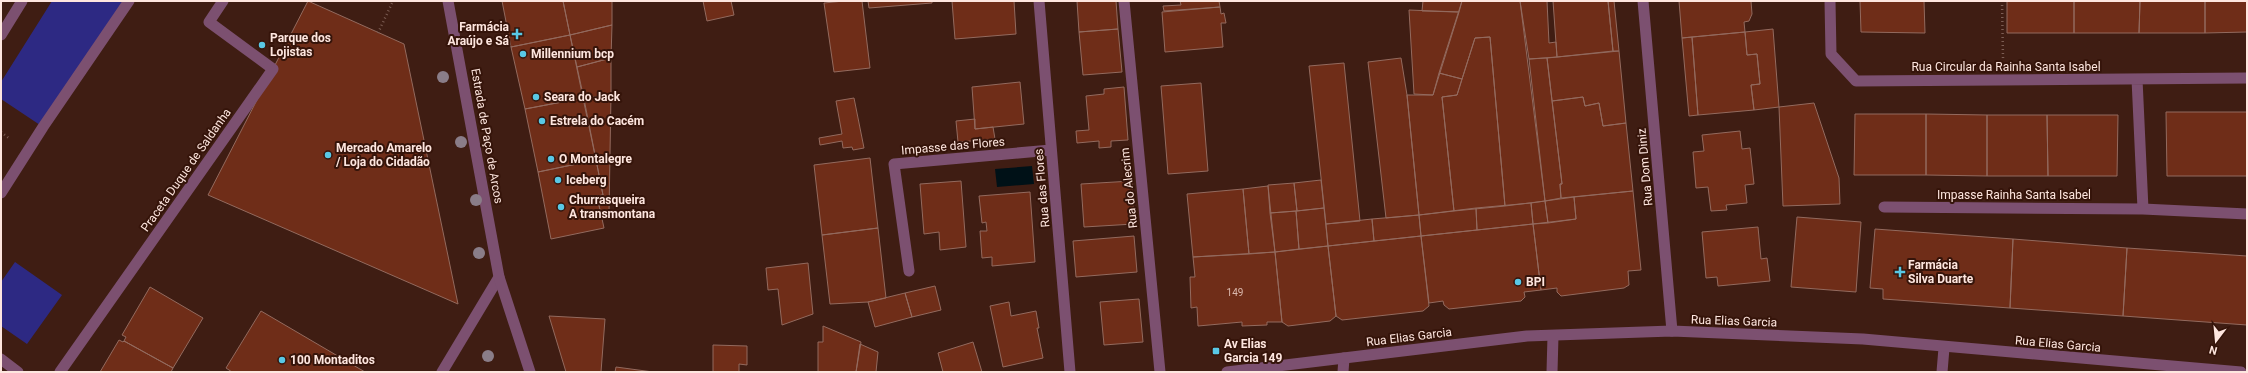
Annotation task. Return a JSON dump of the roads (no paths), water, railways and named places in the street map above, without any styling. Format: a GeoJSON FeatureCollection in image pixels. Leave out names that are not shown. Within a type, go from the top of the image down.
{"type":"FeatureCollection","features":[{"type":"Feature","properties":{"kind":"street"},"geometry":{"type":"LineString","coordinates":[[1,35],[22,1]]}},
{"type":"Feature","properties":{"kind":"street"},"geometry":{"type":"LineString","coordinates":[[1,193],[43,127],[129,1]]}},
{"type":"Feature","properties":{"kind":"street","name":"Praceta Duque de Saldanha"},"geometry":{"type":"LineString","coordinates":[[60,372],[273,69],[209,22],[223,1]]}},
{"type":"Feature","properties":{"kind":"street","name":"Estrada de Paço de Arcos"},"geometry":{"type":"LineString","coordinates":[[448,1],[499,277],[530,372]]}},
{"type":"Feature","properties":{"kind":"street","name":"Rua das Flores"},"geometry":{"type":"LineString","coordinates":[[1039,1],[1070,372]]}},
{"type":"Feature","properties":{"kind":"street","name":"Rua do Alecrim"},"geometry":{"type":"LineString","coordinates":[[1124,1],[1160,372]]}},
{"type":"Feature","properties":{"kind":"street","name":"Rua Dom Diniz"},"geometry":{"type":"LineString","coordinates":[[1643,1],[1672,331]]}},
{"type":"Feature","properties":{"kind":"street","name":"Rua Circular da Rainha Santa Isabel"},"geometry":{"type":"LineString","coordinates":[[1830,1],[1830,54],[1856,81],[2247,78]]}},
{"type":"Feature","properties":{"kind":"street"},"geometry":{"type":"LineString","coordinates":[[2137,79],[2143,209]]}},
{"type":"Feature","properties":{"kind":"street","name":"Impasse das Flores"},"geometry":{"type":"LineString","coordinates":[[909,272],[894,164],[1051,150]]}},
{"type":"Feature","properties":{"kind":"street","name":"Impasse Rainha Santa Isabel"},"geometry":{"type":"LineString","coordinates":[[1884,207],[2143,209],[2247,214]]}},
{"type":"Feature","properties":{"kind":"street"},"geometry":{"type":"LineString","coordinates":[[442,372],[499,277]]}},
{"type":"Feature","properties":{"kind":"street","name":"Rua Elias Garcia"},"geometry":{"type":"LineString","coordinates":[[1227,372],[1527,336],[1672,331],[1863,340],[2241,372]]}},
{"type":"Feature","properties":{"kind":"street"},"geometry":{"type":"LineString","coordinates":[[1552,372],[1553,336]]}},
{"type":"Feature","properties":{"kind":"street"},"geometry":{"type":"LineString","coordinates":[[1942,372],[1944,348]]}},
{"type":"Feature","properties":{"kind":"street"},"geometry":{"type":"LineString","coordinates":[[1343,372],[1344,358]]}},
{"type":"Feature","properties":{"kind":"street"},"geometry":{"type":"LineString","coordinates":[[1,359],[18,372]]}},
{"type":"Feature","properties":{"kind":"place","name":"Farmácia Araújo e Sá"},"geometry":{"type":"Point","coordinates":[517,34]}},
{"type":"Feature","properties":{"kind":"place","name":"Parque dos Lojistas"},"geometry":{"type":"Point","coordinates":[262,45]}},
{"type":"Feature","properties":{"kind":"place","name":"Millennium bcp"},"geometry":{"type":"Point","coordinates":[523,54]}},
{"type":"Feature","properties":{"kind":"place","name":"Seara do Jack"},"geometry":{"type":"Point","coordinates":[536,97]}},
{"type":"Feature","properties":{"kind":"place","name":"Estrela do Cacém"},"geometry":{"type":"Point","coordinates":[542,121]}},
{"type":"Feature","properties":{"kind":"place","name":"Mercado Amarelo / Loja do Cidadão"},"geometry":{"type":"Point","coordinates":[328,155]}},
{"type":"Feature","properties":{"kind":"place","name":"O Montalegre"},"geometry":{"type":"Point","coordinates":[551,159]}},
{"type":"Feature","properties":{"kind":"place","name":"Iceberg"},"geometry":{"type":"Point","coordinates":[558,180]}},
{"type":"Feature","properties":{"kind":"place","name":"Churrasqueira A transmontana"},"geometry":{"type":"Point","coordinates":[561,207]}},
{"type":"Feature","properties":{"kind":"place","name":"Farmácia Silva Duarte"},"geometry":{"type":"Point","coordinates":[1900,272]}},
{"type":"Feature","properties":{"kind":"place","name":"BPI"},"geometry":{"type":"Point","coordinates":[1518,282]}},
{"type":"Feature","properties":{"kind":"place","name":"Av Elias Garcia 149"},"geometry":{"type":"Point","coordinates":[1216,351]}},
{"type":"Feature","properties":{"kind":"place","name":"100 Montaditos"},"geometry":{"type":"Point","coordinates":[282,360]}}]}
